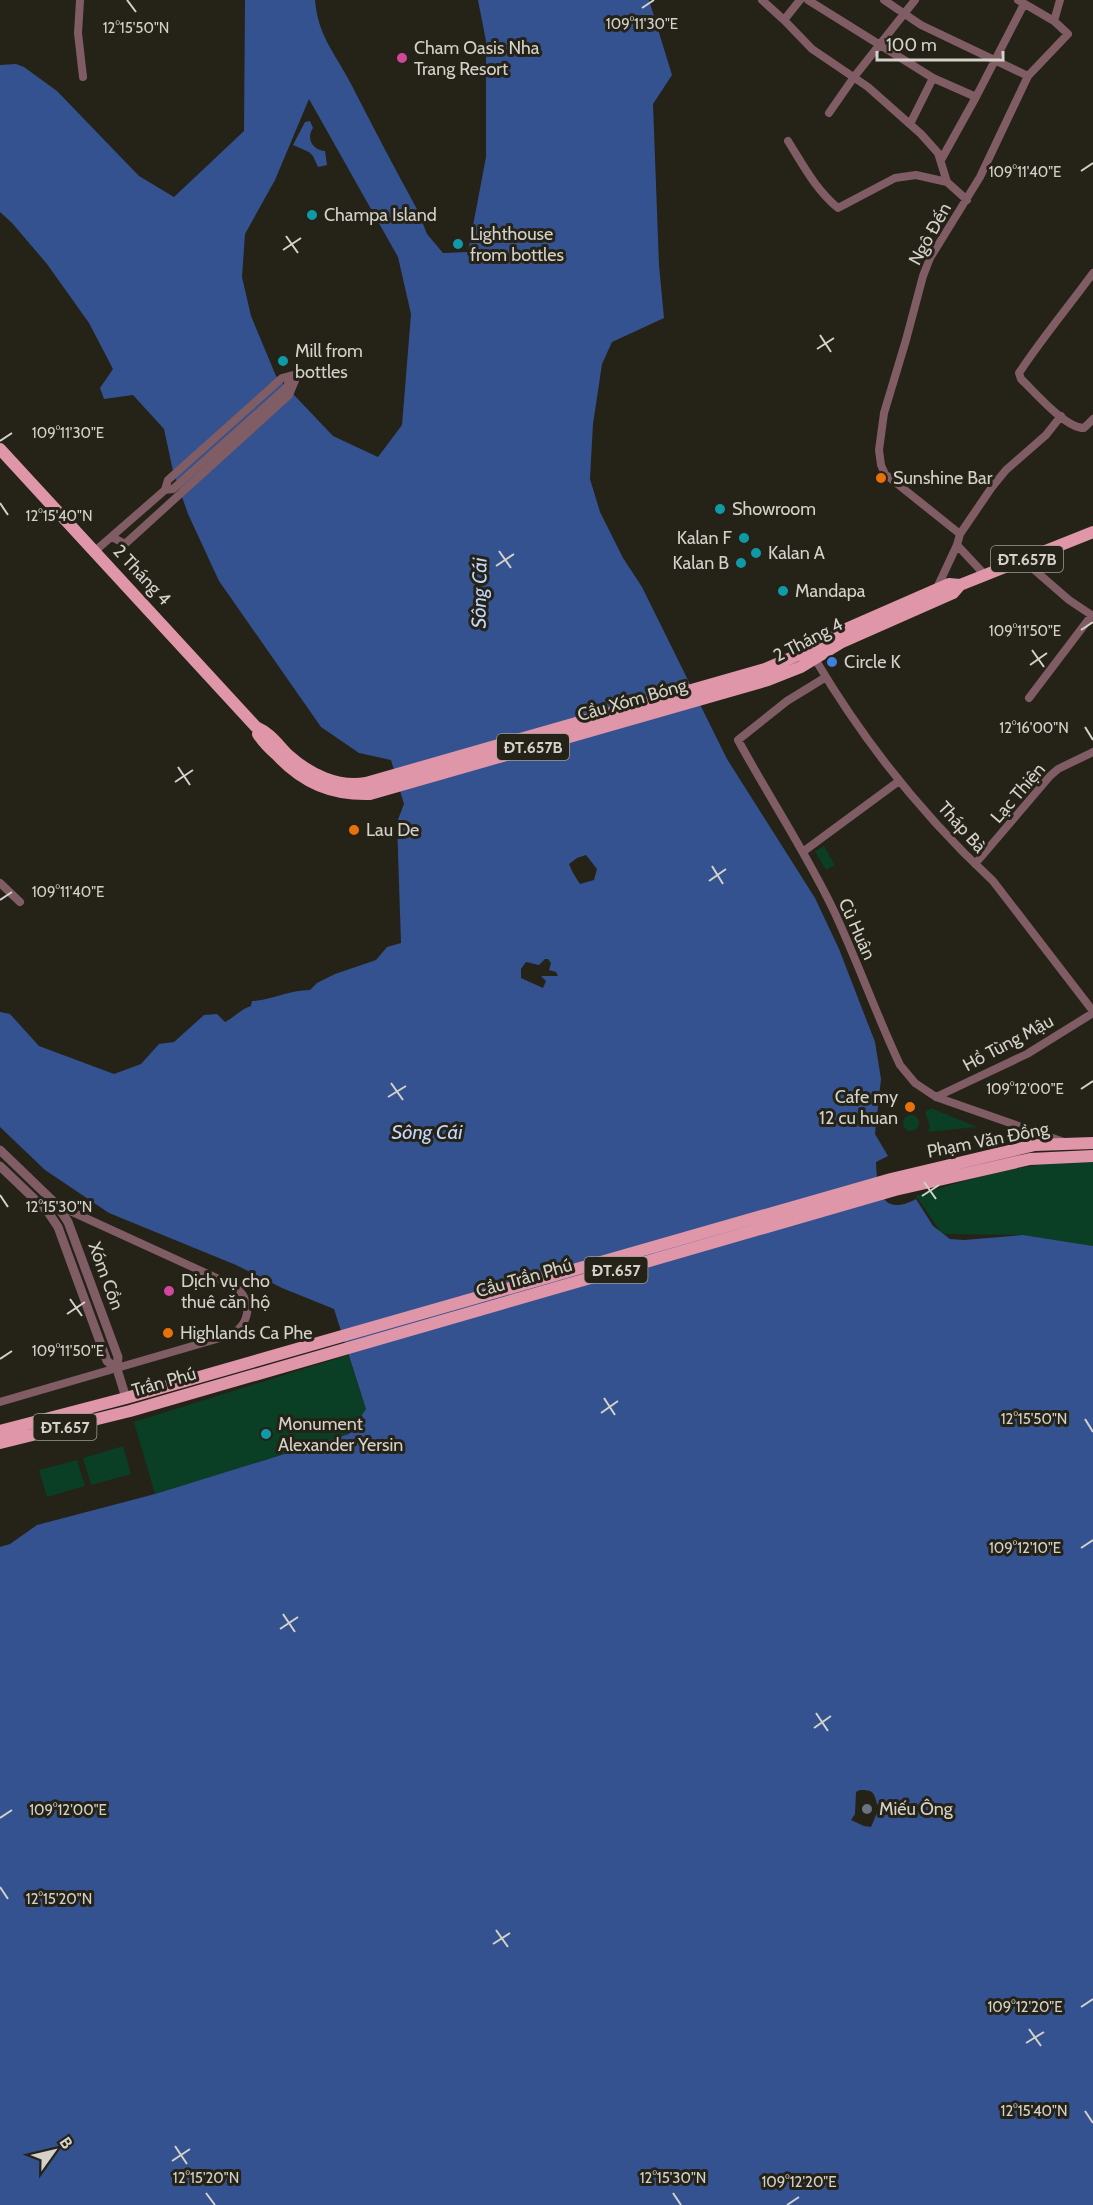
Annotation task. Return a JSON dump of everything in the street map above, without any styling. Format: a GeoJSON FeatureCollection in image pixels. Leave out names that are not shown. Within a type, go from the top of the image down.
{"type":"FeatureCollection","features":[{"type":"Feature","properties":{"kind":"main road","name":"2 Tháng 4"},"geometry":{"type":"LineString","coordinates":[[0,449],[256,727],[265,731],[301,772]]}},
{"type":"Feature","properties":{"kind":"main road","name":"2 Tháng 4"},"geometry":{"type":"LineString","coordinates":[[767,675],[837,633],[949,584],[960,585],[1093,532]]}},
{"type":"Feature","properties":{"kind":"main road","name":"2 Tháng 4"},"geometry":{"type":"LineString","coordinates":[[767,675],[815,659],[842,642],[953,593],[960,585]]}},
{"type":"Feature","properties":{"kind":"main road","name":"Cầu Xóm Bóng"},"geometry":{"type":"LineString","coordinates":[[301,772],[339,782],[366,783],[767,675]]}},
{"type":"Feature","properties":{"kind":"main road","name":"Phạm Văn Đồng"},"geometry":{"type":"LineString","coordinates":[[893,1185],[1027,1146],[1093,1143]]}},
{"type":"Feature","properties":{"kind":"main road","name":"Phạm Văn Đồng"},"geometry":{"type":"LineString","coordinates":[[893,1185],[1030,1159],[1093,1156]]}},
{"type":"Feature","properties":{"kind":"main road","name":"Cầu Trần Phú"},"geometry":{"type":"LineString","coordinates":[[335,1344],[893,1185]]}},
{"type":"Feature","properties":{"kind":"main road","name":"Trần Phú"},"geometry":{"type":"LineString","coordinates":[[0,1431],[335,1344]]}},
{"type":"Feature","properties":{"kind":"main road","name":"Trần Phú"},"geometry":{"type":"LineString","coordinates":[[0,1443],[130,1411],[335,1344]]}},
{"type":"Feature","properties":{"kind":"main road"},"geometry":{"type":"LineString","coordinates":[[126,1398],[130,1411]]}},
{"type":"Feature","properties":{"kind":"street"},"geometry":{"type":"LineString","coordinates":[[80,0],[79,49],[83,76]]}},
{"type":"Feature","properties":{"kind":"street"},"geometry":{"type":"LineString","coordinates":[[762,0],[812,49],[854,77],[927,140],[938,153],[947,182]]}},
{"type":"Feature","properties":{"kind":"street"},"geometry":{"type":"LineString","coordinates":[[784,20],[800,0]]}},
{"type":"Feature","properties":{"kind":"street"},"geometry":{"type":"LineString","coordinates":[[808,0],[933,78],[976,97]]}},
{"type":"Feature","properties":{"kind":"street"},"geometry":{"type":"LineString","coordinates":[[884,0],[930,29],[1028,76]]}},
{"type":"Feature","properties":{"kind":"street"},"geometry":{"type":"LineString","coordinates":[[829,113],[878,45],[915,0]]}},
{"type":"Feature","properties":{"kind":"street"},"geometry":{"type":"LineString","coordinates":[[941,160],[995,60],[1021,2],[1054,21],[1060,0]]}},
{"type":"Feature","properties":{"kind":"street","name":"Ngô Đến"},"geometry":{"type":"LineString","coordinates":[[960,534],[885,474],[879,450],[884,413],[930,258],[985,167],[1028,76],[1068,34],[1054,21]]}},
{"type":"Feature","properties":{"kind":"street"},"geometry":{"type":"LineString","coordinates":[[910,124],[933,78]]}},
{"type":"Feature","properties":{"kind":"street"},"geometry":{"type":"LineString","coordinates":[[788,141],[812,181],[838,208],[895,178],[916,175],[947,182],[967,200]]}},
{"type":"Feature","properties":{"kind":"street"},"geometry":{"type":"LineString","coordinates":[[1093,273],[1033,351],[1019,373],[1021,379],[1076,428],[1084,428],[1093,419]]}},
{"type":"Feature","properties":{"kind":"street"},"geometry":{"type":"LineString","coordinates":[[95,551],[165,490],[168,480],[286,378],[299,371],[289,394],[125,544],[112,537]]}},
{"type":"Feature","properties":{"kind":"street"},"geometry":{"type":"LineString","coordinates":[[165,490],[173,489],[287,387],[286,378]]}},
{"type":"Feature","properties":{"kind":"street"},"geometry":{"type":"LineString","coordinates":[[936,590],[960,534],[1006,470],[1046,435],[1061,416]]}},
{"type":"Feature","properties":{"kind":"street"},"geometry":{"type":"LineString","coordinates":[[957,544],[985,575]]}},
{"type":"Feature","properties":{"kind":"street"},"geometry":{"type":"LineString","coordinates":[[1023,560],[1069,600],[1093,616],[1029,698]]}},
{"type":"Feature","properties":{"kind":"street","name":"Tháp Bà"},"geometry":{"type":"LineString","coordinates":[[815,659],[878,754],[899,781],[993,881],[1093,1012]]}},
{"type":"Feature","properties":{"kind":"street","name":"Cù Huân"},"geometry":{"type":"LineString","coordinates":[[826,677],[787,701],[738,740],[768,795],[804,851],[833,909],[900,1065],[915,1083],[936,1097],[1068,1143]]}},
{"type":"Feature","properties":{"kind":"street","name":"Lạc Thiện"},"geometry":{"type":"LineString","coordinates":[[975,864],[1050,776],[1058,769],[1093,752]]}},
{"type":"Feature","properties":{"kind":"street"},"geometry":{"type":"LineString","coordinates":[[804,851],[899,781]]}},
{"type":"Feature","properties":{"kind":"street"},"geometry":{"type":"LineString","coordinates":[[0,883],[20,902]]}},
{"type":"Feature","properties":{"kind":"street","name":"Hồ Tùng Mậu"},"geometry":{"type":"LineString","coordinates":[[936,1097],[1027,1054],[1093,1012]]}},
{"type":"Feature","properties":{"kind":"street"},"geometry":{"type":"LineString","coordinates":[[1025,1128],[1033,1137],[1027,1146]]}},
{"type":"Feature","properties":{"kind":"street","name":"Xóm Cồn"},"geometry":{"type":"LineString","coordinates":[[0,1150],[57,1205],[68,1222],[118,1358],[117,1369],[126,1398]]}},
{"type":"Feature","properties":{"kind":"street","name":"Xóm Cồn"},"geometry":{"type":"LineString","coordinates":[[0,1166],[48,1212],[58,1227],[107,1361],[117,1369]]}},
{"type":"Feature","properties":{"kind":"street"},"geometry":{"type":"LineString","coordinates":[[0,1402],[234,1333],[246,1320],[248,1313],[242,1292],[234,1287],[57,1205],[48,1212]]}},
{"type":"Feature","properties":{"kind":"green space"},"geometry":{"type":"Polygon","coordinates":[[[824,846],[835,865],[826,870],[815,851],[824,846]]]}},
{"type":"Feature","properties":{"kind":"green space"},"geometry":{"type":"Polygon","coordinates":[[[931,1108],[977,1127],[928,1132],[930,1126],[925,1112],[931,1108]]]}},
{"type":"Feature","properties":{"kind":"green space"},"geometry":{"type":"Polygon","coordinates":[[[908,1115],[914,1115],[919,1123],[917,1129],[908,1131],[903,1126],[903,1120],[908,1115]]]}},
{"type":"Feature","properties":{"kind":"green space"},"geometry":{"type":"Polygon","coordinates":[[[1065,1162],[1093,1162],[1093,1246],[1023,1235],[942,1234],[916,1196],[989,1175],[1065,1162]]]}},
{"type":"Feature","properties":{"kind":"green space"},"geometry":{"type":"Polygon","coordinates":[[[348,1355],[366,1409],[349,1434],[155,1494],[134,1422],[348,1355]]]}},
{"type":"Feature","properties":{"kind":"green space"},"geometry":{"type":"Polygon","coordinates":[[[123,1446],[131,1474],[91,1485],[83,1458],[123,1446]]]}},
{"type":"Feature","properties":{"kind":"green space"},"geometry":{"type":"Polygon","coordinates":[[[77,1460],[85,1486],[47,1497],[39,1470],[77,1460]]]}},
{"type":"Feature","properties":{"kind":"water","name":"Sông Cái"},"geometry":{"type":"Polygon","coordinates":[[[245,0],[315,0],[323,34],[418,211],[427,234],[443,253],[468,252],[486,157],[486,41],[478,0],[649,0],[672,75],[653,104],[659,265],[664,318],[612,342],[602,364],[593,424],[590,479],[600,512],[623,558],[642,587],[727,759],[815,898],[839,949],[875,1042],[881,1079],[875,1134],[888,1156],[876,1162],[878,1182],[883,1198],[895,1205],[916,1199],[933,1226],[950,1239],[1023,1235],[1093,1246],[1093,2205],[0,2205],[0,1547],[10,1544],[37,1525],[155,1494],[349,1434],[366,1409],[334,1309],[282,1288],[236,1265],[109,1213],[45,1170],[0,1127],[0,1012],[10,1014],[39,1046],[114,1074],[141,1064],[159,1044],[174,1042],[204,1015],[217,1014],[225,1022],[251,1006],[252,1001],[310,990],[317,983],[335,974],[376,960],[387,947],[401,943],[397,822],[404,804],[391,760],[359,753],[321,727],[219,581],[188,514],[173,471],[164,429],[133,395],[104,399],[100,388],[113,369],[89,323],[47,264],[0,212],[0,65],[16,64],[24,67],[57,91],[139,176],[174,197],[244,131],[245,0]],[[309,99],[275,180],[245,234],[242,277],[251,316],[276,376],[333,436],[378,457],[402,425],[411,314],[398,257],[309,99]],[[586,855],[569,864],[580,884],[594,880],[597,869],[586,855]],[[548,959],[539,965],[526,962],[521,969],[521,978],[543,988],[546,981],[541,976],[558,976],[556,972],[549,970],[551,963],[548,959]],[[870,1791],[856,1792],[855,1814],[851,1820],[871,1827],[877,1813],[887,1812],[886,1808],[877,1804],[874,1794],[870,1791]]]}},
{"type":"Feature","properties":{"kind":"water"},"geometry":{"type":"Polygon","coordinates":[[[310,121],[313,128],[310,139],[314,146],[325,151],[327,165],[318,167],[309,152],[293,145],[305,122],[310,121]]]}},
{"type":"Feature","properties":{"kind":"place","name":"Cham Oasis Nha Trang Resort"},"geometry":{"type":"Point","coordinates":[402,58]}},
{"type":"Feature","properties":{"kind":"place","name":"Champa Island"},"geometry":{"type":"Point","coordinates":[312,215]}},
{"type":"Feature","properties":{"kind":"place","name":"Lighthouse from bottles"},"geometry":{"type":"Point","coordinates":[458,244]}},
{"type":"Feature","properties":{"kind":"place","name":"Mill from bottles"},"geometry":{"type":"Point","coordinates":[283,361]}},
{"type":"Feature","properties":{"kind":"place","name":"Sunshine Bar"},"geometry":{"type":"Point","coordinates":[881,478]}},
{"type":"Feature","properties":{"kind":"place","name":"Showroom"},"geometry":{"type":"Point","coordinates":[720,509]}},
{"type":"Feature","properties":{"kind":"place","name":"Kalan F"},"geometry":{"type":"Point","coordinates":[744,538]}},
{"type":"Feature","properties":{"kind":"place","name":"Kalan A"},"geometry":{"type":"Point","coordinates":[756,553]}},
{"type":"Feature","properties":{"kind":"place","name":"Kalan B"},"geometry":{"type":"Point","coordinates":[741,563]}},
{"type":"Feature","properties":{"kind":"place","name":"Mandapa"},"geometry":{"type":"Point","coordinates":[783,591]}},
{"type":"Feature","properties":{"kind":"place","name":"Circle K"},"geometry":{"type":"Point","coordinates":[832,662]}},
{"type":"Feature","properties":{"kind":"place","name":"Lau De"},"geometry":{"type":"Point","coordinates":[354,830]}},
{"type":"Feature","properties":{"kind":"place","name":"Cafe my 12 cu huan"},"geometry":{"type":"Point","coordinates":[910,1107]}},
{"type":"Feature","properties":{"kind":"place","name":"Dịch vụ cho thuê căn hộ"},"geometry":{"type":"Point","coordinates":[169,1291]}},
{"type":"Feature","properties":{"kind":"place","name":"Highlands Ca Phe"},"geometry":{"type":"Point","coordinates":[168,1333]}},
{"type":"Feature","properties":{"kind":"place","name":"Monument Alexander Yersin"},"geometry":{"type":"Point","coordinates":[266,1434]}},
{"type":"Feature","properties":{"kind":"place","name":"Miếu Ông"},"geometry":{"type":"Point","coordinates":[867,1809]}}]}
